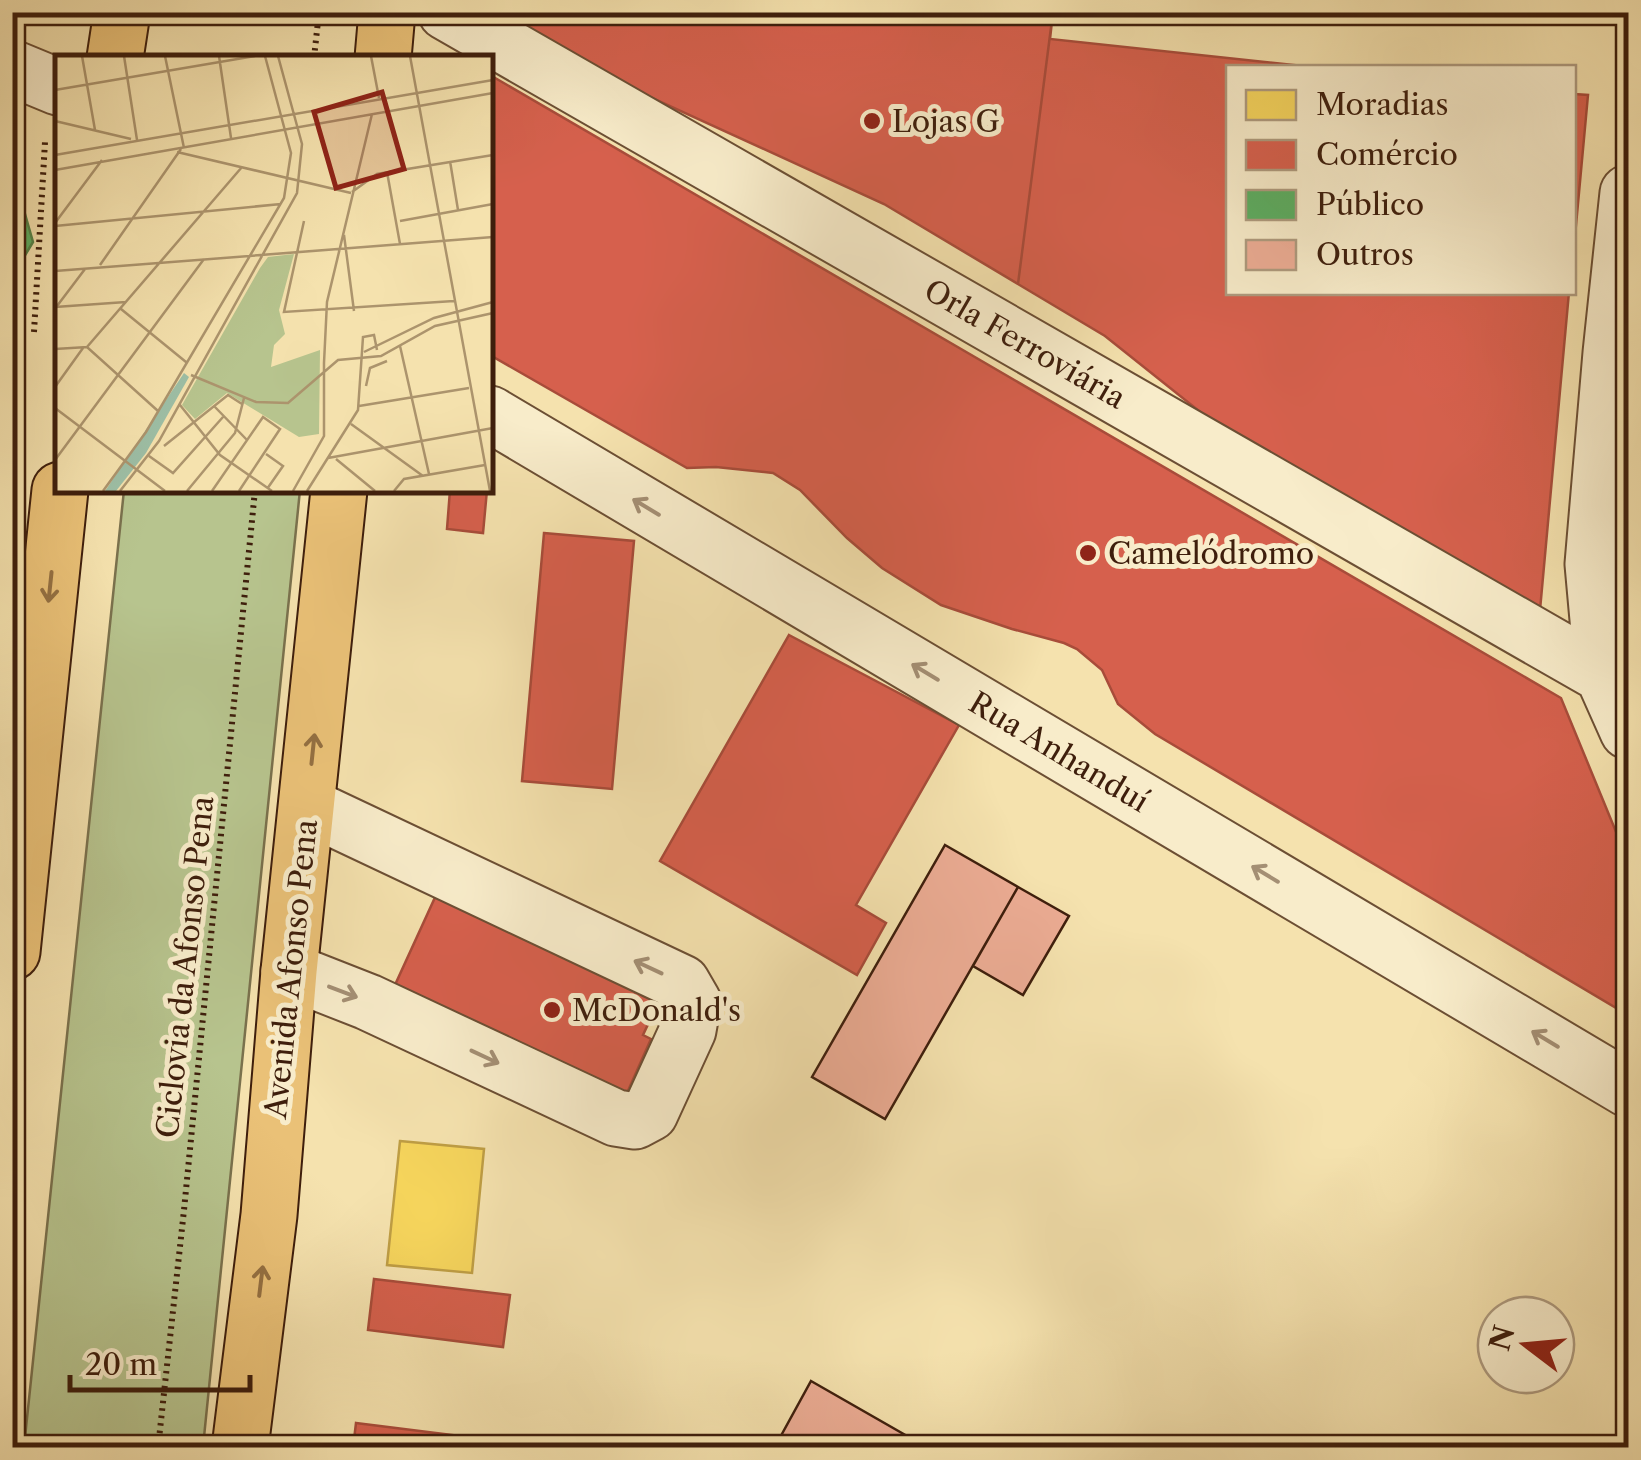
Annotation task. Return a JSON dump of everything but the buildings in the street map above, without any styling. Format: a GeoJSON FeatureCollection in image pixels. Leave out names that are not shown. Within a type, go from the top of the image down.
{"type":"FeatureCollection","features":[{"type":"Feature","properties":{"kind":"main road"},"geometry":{"type":"LineString","coordinates":[[115,55],[122,12]]}},
{"type":"Feature","properties":{"kind":"main road"},"geometry":{"type":"LineString","coordinates":[[383,55],[387,12]]}},
{"type":"Feature","properties":{"kind":"main road"},"geometry":{"type":"LineString","coordinates":[[14,926],[60,492]]}},
{"type":"Feature","properties":{"kind":"main road","name":"Avenida Afonso Pena"},"geometry":{"type":"LineString","coordinates":[[240,1448],[269,1215],[289,971],[339,492]]}},
{"type":"Feature","properties":{"kind":"street","name":"Orla Ferroviária"},"geometry":{"type":"LineString","coordinates":[[446,12],[1603,675]]}},
{"type":"Feature","properties":{"kind":"street"},"geometry":{"type":"LineString","coordinates":[[12,68],[52,105]]}},
{"type":"Feature","properties":{"kind":"street"},"geometry":{"type":"LineString","coordinates":[[1628,193],[1620,353],[1594,564],[1603,675],[1628,731]]}},
{"type":"Feature","properties":{"kind":"street","name":"Rua Anhanduí"},"geometry":{"type":"LineString","coordinates":[[492,415],[1628,1089]]}},
{"type":"Feature","properties":{"kind":"street"},"geometry":{"type":"LineString","coordinates":[[289,971],[368,1002],[616,1118],[635,1120],[650,1113],[688,1030],[693,1002],[682,983],[307,806]]}},
{"type":"Feature","properties":{"kind":"path"},"geometry":{"type":"LineString","coordinates":[[314,55],[320,12]]}},
{"type":"Feature","properties":{"kind":"path"},"geometry":{"type":"LineString","coordinates":[[34,332],[52,105]]}},
{"type":"Feature","properties":{"kind":"path","name":"Ciclovia da Afonso Pena"},"geometry":{"type":"LineString","coordinates":[[158,1448],[255,492]]}},
{"type":"Feature","properties":{"kind":"green space"},"geometry":{"type":"Polygon","coordinates":[[[124,492],[300,492],[203,1447],[24,1447],[124,492]]]}},
{"type":"Feature","properties":{"kind":"place","name":"Lojas G"},"geometry":{"type":"Point","coordinates":[872,121]}},
{"type":"Feature","properties":{"kind":"place","name":"Camelódromo"},"geometry":{"type":"Point","coordinates":[1088,553]}},
{"type":"Feature","properties":{"kind":"place","name":"McDonald's"},"geometry":{"type":"Point","coordinates":[552,1010]}}]}
